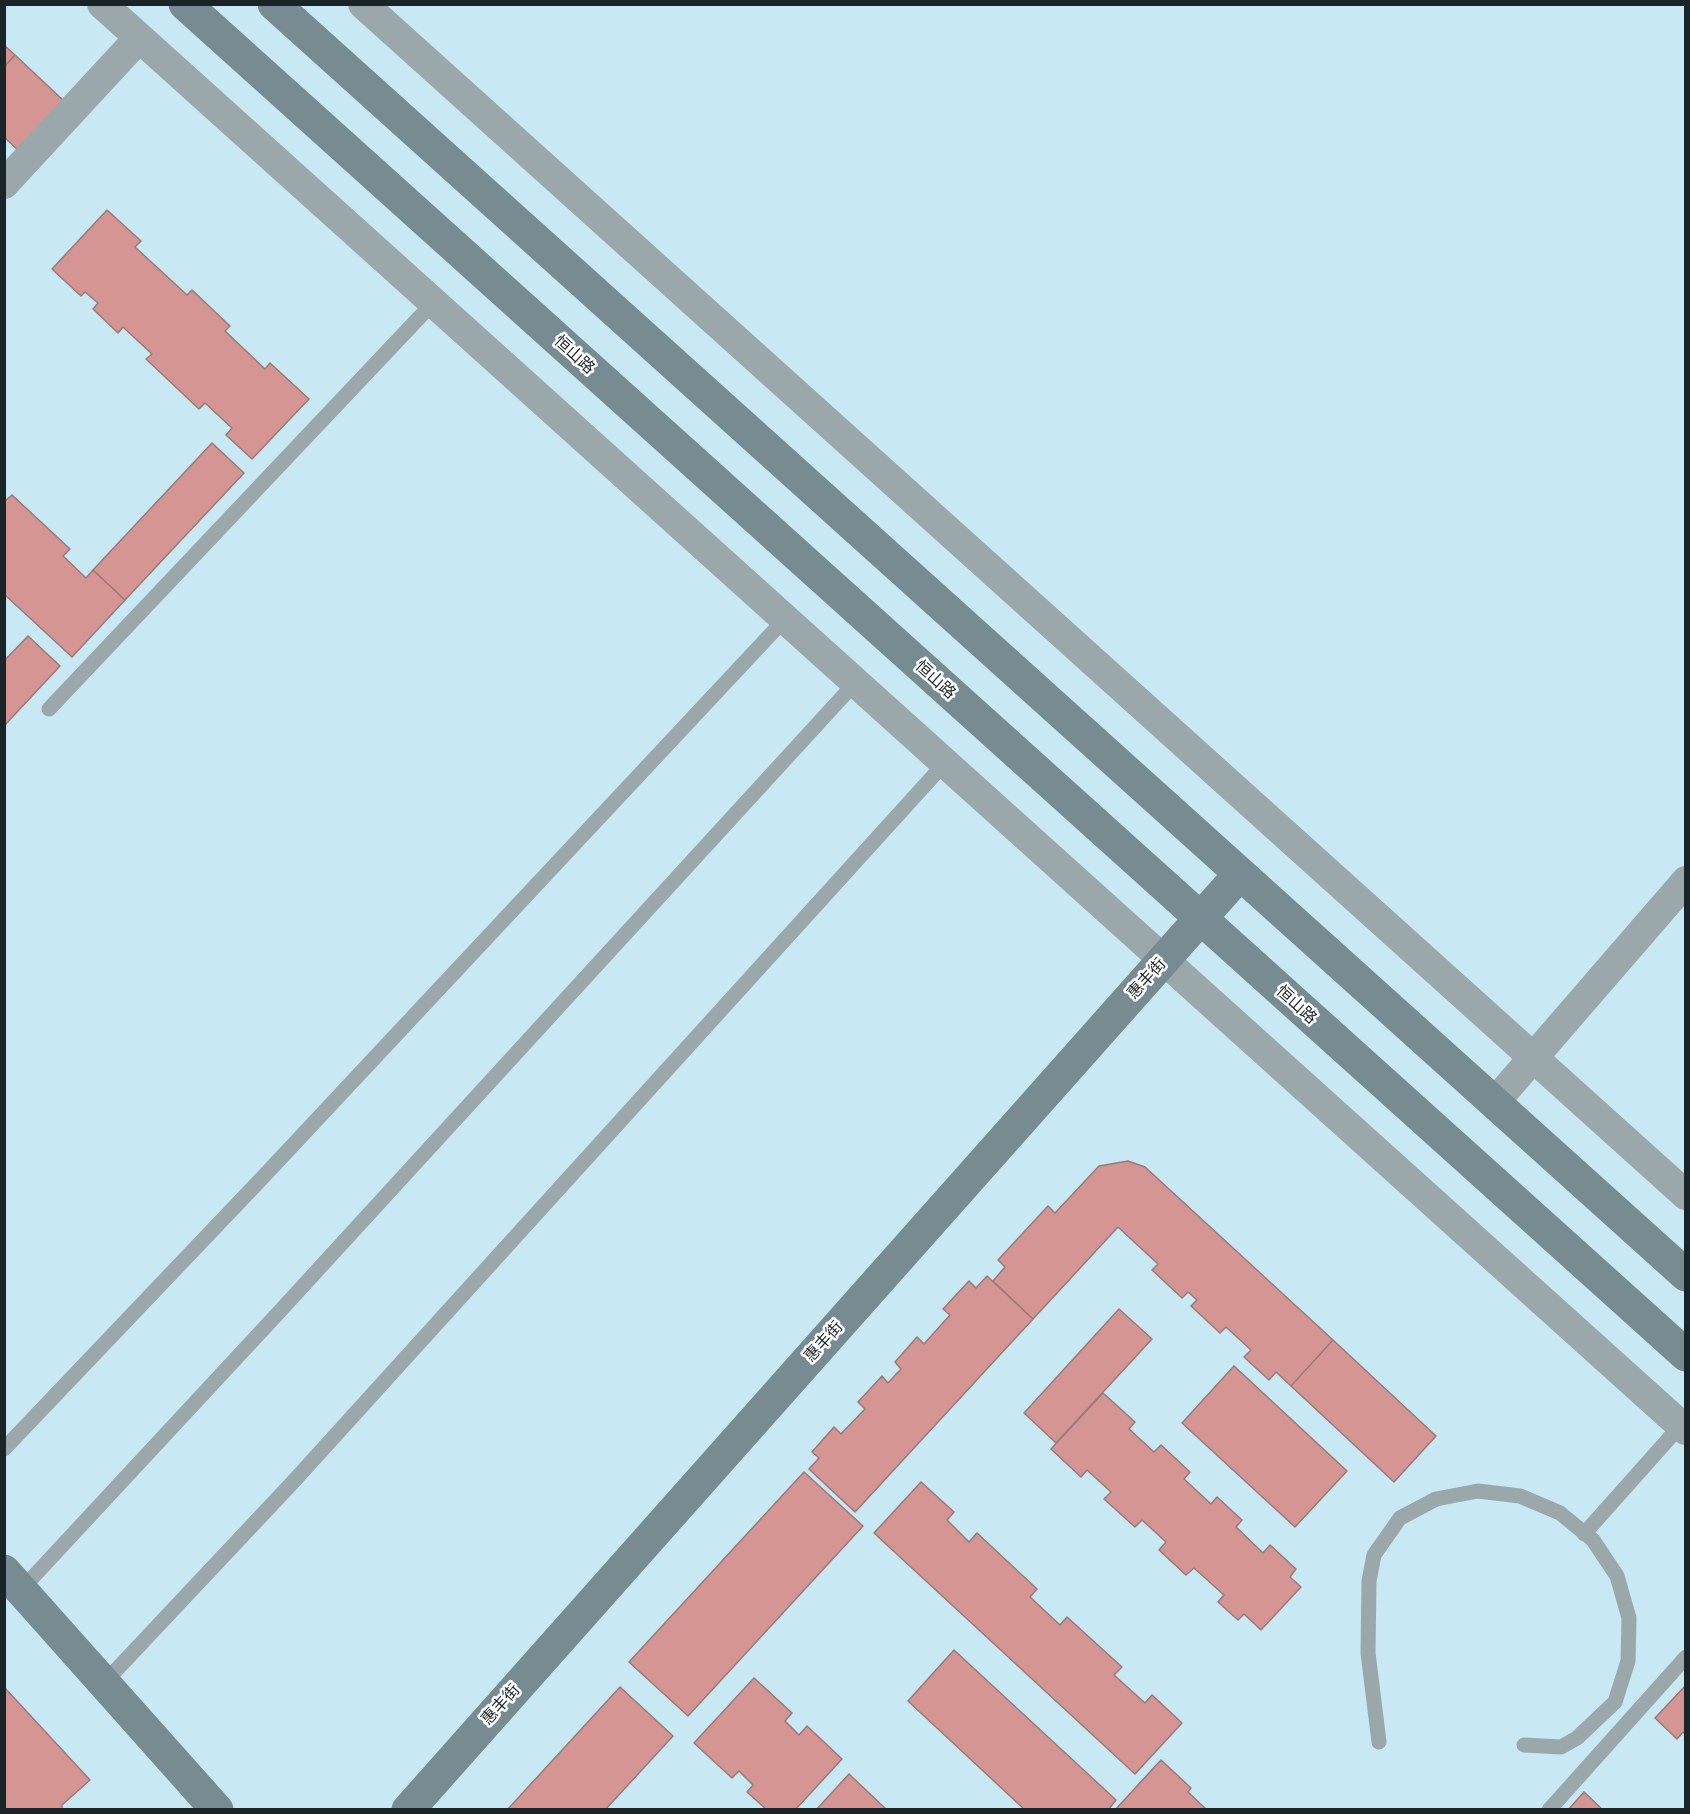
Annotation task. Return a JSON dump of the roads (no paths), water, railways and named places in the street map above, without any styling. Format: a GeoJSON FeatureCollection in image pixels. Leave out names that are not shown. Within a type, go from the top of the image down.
{"type":"FeatureCollection","features":[{"type":"Feature","properties":{"kind":"main road","name":"恒山路"},"geometry":{"type":"LineString","coordinates":[[185,4],[1686,1355]]}},
{"type":"Feature","properties":{"kind":"main road"},"geometry":{"type":"LineString","coordinates":[[274,4],[1686,1275]]}},
{"type":"Feature","properties":{"kind":"main road","name":"惠丰街"},"geometry":{"type":"LineString","coordinates":[[408,1809],[1240,874]]}},
{"type":"Feature","properties":{"kind":"main road"},"geometry":{"type":"LineString","coordinates":[[13,1581],[217,1809]]}},
{"type":"Feature","properties":{"kind":"street"},"geometry":{"type":"LineString","coordinates":[[102,4],[1683,1428]]}},
{"type":"Feature","properties":{"kind":"street"},"geometry":{"type":"LineString","coordinates":[[363,4],[1686,1195]]}},
{"type":"Feature","properties":{"kind":"street"},"geometry":{"type":"LineString","coordinates":[[4,184],[140,38]]}},
{"type":"Feature","properties":{"kind":"street"},"geometry":{"type":"LineString","coordinates":[[1494,1103],[1682,891]]}},
{"type":"Feature","properties":{"kind":"lane"},"geometry":{"type":"LineString","coordinates":[[48,709],[433,303]]}},
{"type":"Feature","properties":{"kind":"lane"},"geometry":{"type":"LineString","coordinates":[[4,1449],[264,1176],[785,619]]}},
{"type":"Feature","properties":{"kind":"lane"},"geometry":{"type":"LineString","coordinates":[[13,1581],[273,1319],[856,682]]}},
{"type":"Feature","properties":{"kind":"lane"},"geometry":{"type":"LineString","coordinates":[[104,1683],[293,1482],[945,763]]}},
{"type":"Feature","properties":{"kind":"lane"},"geometry":{"type":"LineString","coordinates":[[1584,1534],[1683,1428]]}},
{"type":"Feature","properties":{"kind":"lane"},"geometry":{"type":"LineString","coordinates":[[1379,1742],[1368,1653],[1369,1581],[1374,1555],[1400,1518],[1436,1499],[1478,1491],[1520,1496],[1560,1513],[1593,1540],[1617,1576],[1629,1618],[1628,1661],[1615,1702],[1577,1738],[1562,1747],[1524,1745]]}},
{"type":"Feature","properties":{"kind":"lane"},"geometry":{"type":"LineString","coordinates":[[1549,1809],[1686,1657]]}}]}
